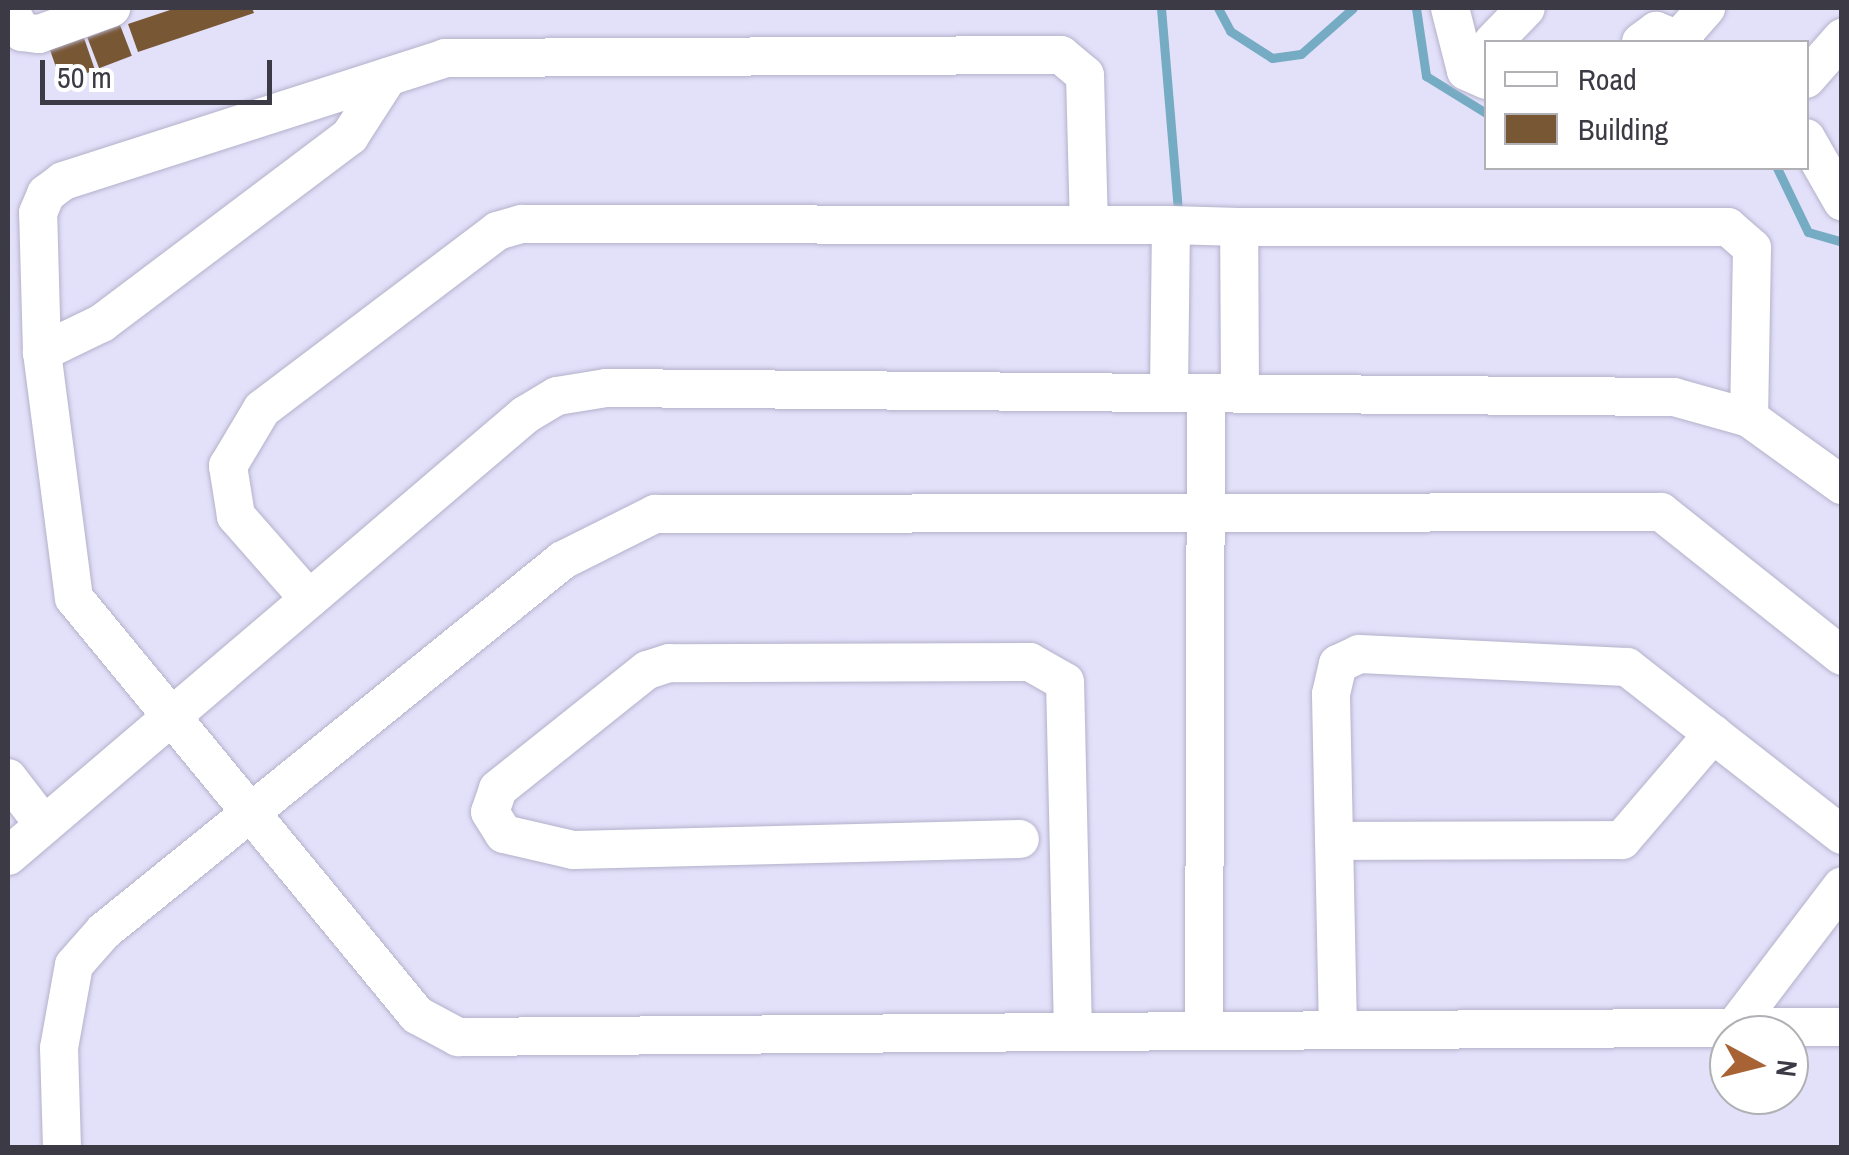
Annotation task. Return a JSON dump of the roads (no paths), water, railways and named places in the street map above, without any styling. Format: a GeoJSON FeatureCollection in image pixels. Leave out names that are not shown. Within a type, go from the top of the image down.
{"type":"FeatureCollection","features":[{"type":"Feature","properties":{"kind":"street"},"geometry":{"type":"LineString","coordinates":[[8,8],[22,32],[39,34],[111,8]]}},
{"type":"Feature","properties":{"kind":"street"},"geometry":{"type":"LineString","coordinates":[[1450,8],[1480,67]]}},
{"type":"Feature","properties":{"kind":"street"},"geometry":{"type":"LineString","coordinates":[[1495,40],[1526,8]]}},
{"type":"Feature","properties":{"kind":"street"},"geometry":{"type":"LineString","coordinates":[[1683,40],[1706,8]]}},
{"type":"Feature","properties":{"kind":"street"},"geometry":{"type":"LineString","coordinates":[[1644,40],[1656,31],[1679,40]]}},
{"type":"Feature","properties":{"kind":"street"},"geometry":{"type":"LineString","coordinates":[[1809,76],[1842,38]]}},
{"type":"Feature","properties":{"kind":"street"},"geometry":{"type":"LineString","coordinates":[[1090,225],[1085,75],[1061,55],[445,58],[63,181],[46,194],[38,213],[42,352],[74,598],[418,1015],[458,1036],[1709,1028]]}},
{"type":"Feature","properties":{"kind":"street"},"geometry":{"type":"LineString","coordinates":[[42,352],[102,323],[350,136],[388,77]]}},
{"type":"Feature","properties":{"kind":"street"},"geometry":{"type":"LineString","coordinates":[[1809,143],[1842,201]]}},
{"type":"Feature","properties":{"kind":"street"},"geometry":{"type":"LineString","coordinates":[[309,599],[236,516],[228,466],[262,408],[497,232],[522,224],[1728,228],[1752,248],[1749,418]]}},
{"type":"Feature","properties":{"kind":"street"},"geometry":{"type":"LineString","coordinates":[[1171,225],[1205,393],[1204,1031]]}},
{"type":"Feature","properties":{"kind":"street"},"geometry":{"type":"LineString","coordinates":[[1205,393],[1239,226]]}},
{"type":"Feature","properties":{"kind":"street"},"geometry":{"type":"LineString","coordinates":[[8,856],[309,599],[557,396],[606,388],[1674,397],[1749,418],[1842,485]]}},
{"type":"Feature","properties":{"kind":"street"},"geometry":{"type":"LineString","coordinates":[[62,1148],[59,1048],[74,965],[252,813],[563,560],[655,514],[1661,512],[1842,656]]}},
{"type":"Feature","properties":{"kind":"street"},"geometry":{"type":"LineString","coordinates":[[1338,1030],[1331,694],[1338,664],[1359,654],[1627,666],[1842,835]]}},
{"type":"Feature","properties":{"kind":"street"},"geometry":{"type":"LineString","coordinates":[[1020,840],[573,850],[504,834],[490,812],[498,789],[647,670],[670,662],[1047,667],[1065,682],[1074,1032]]}},
{"type":"Feature","properties":{"kind":"street"},"geometry":{"type":"LineString","coordinates":[[1334,841],[1622,840],[1713,734]]}},
{"type":"Feature","properties":{"kind":"street"},"geometry":{"type":"LineString","coordinates":[[8,778],[44,825]]}},
{"type":"Feature","properties":{"kind":"street"},"geometry":{"type":"LineString","coordinates":[[1744,1015],[1842,886]]}},
{"type":"Feature","properties":{"kind":"street"},"geometry":{"type":"LineString","coordinates":[[1809,1027],[1842,1027]]}},
{"type":"Feature","properties":{"kind":"waterway"},"geometry":{"type":"LineString","coordinates":[[1161,8],[1178,211]]}},
{"type":"Feature","properties":{"kind":"waterway"},"geometry":{"type":"LineString","coordinates":[[1218,8],[1230,31],[1272,58],[1301,54],[1353,8]]}},
{"type":"Feature","properties":{"kind":"waterway"},"geometry":{"type":"LineString","coordinates":[[1416,8],[1426,76],[1484,112]]}},
{"type":"Feature","properties":{"kind":"waterway"},"geometry":{"type":"LineString","coordinates":[[1778,170],[1808,232],[1842,242]]}}]}
